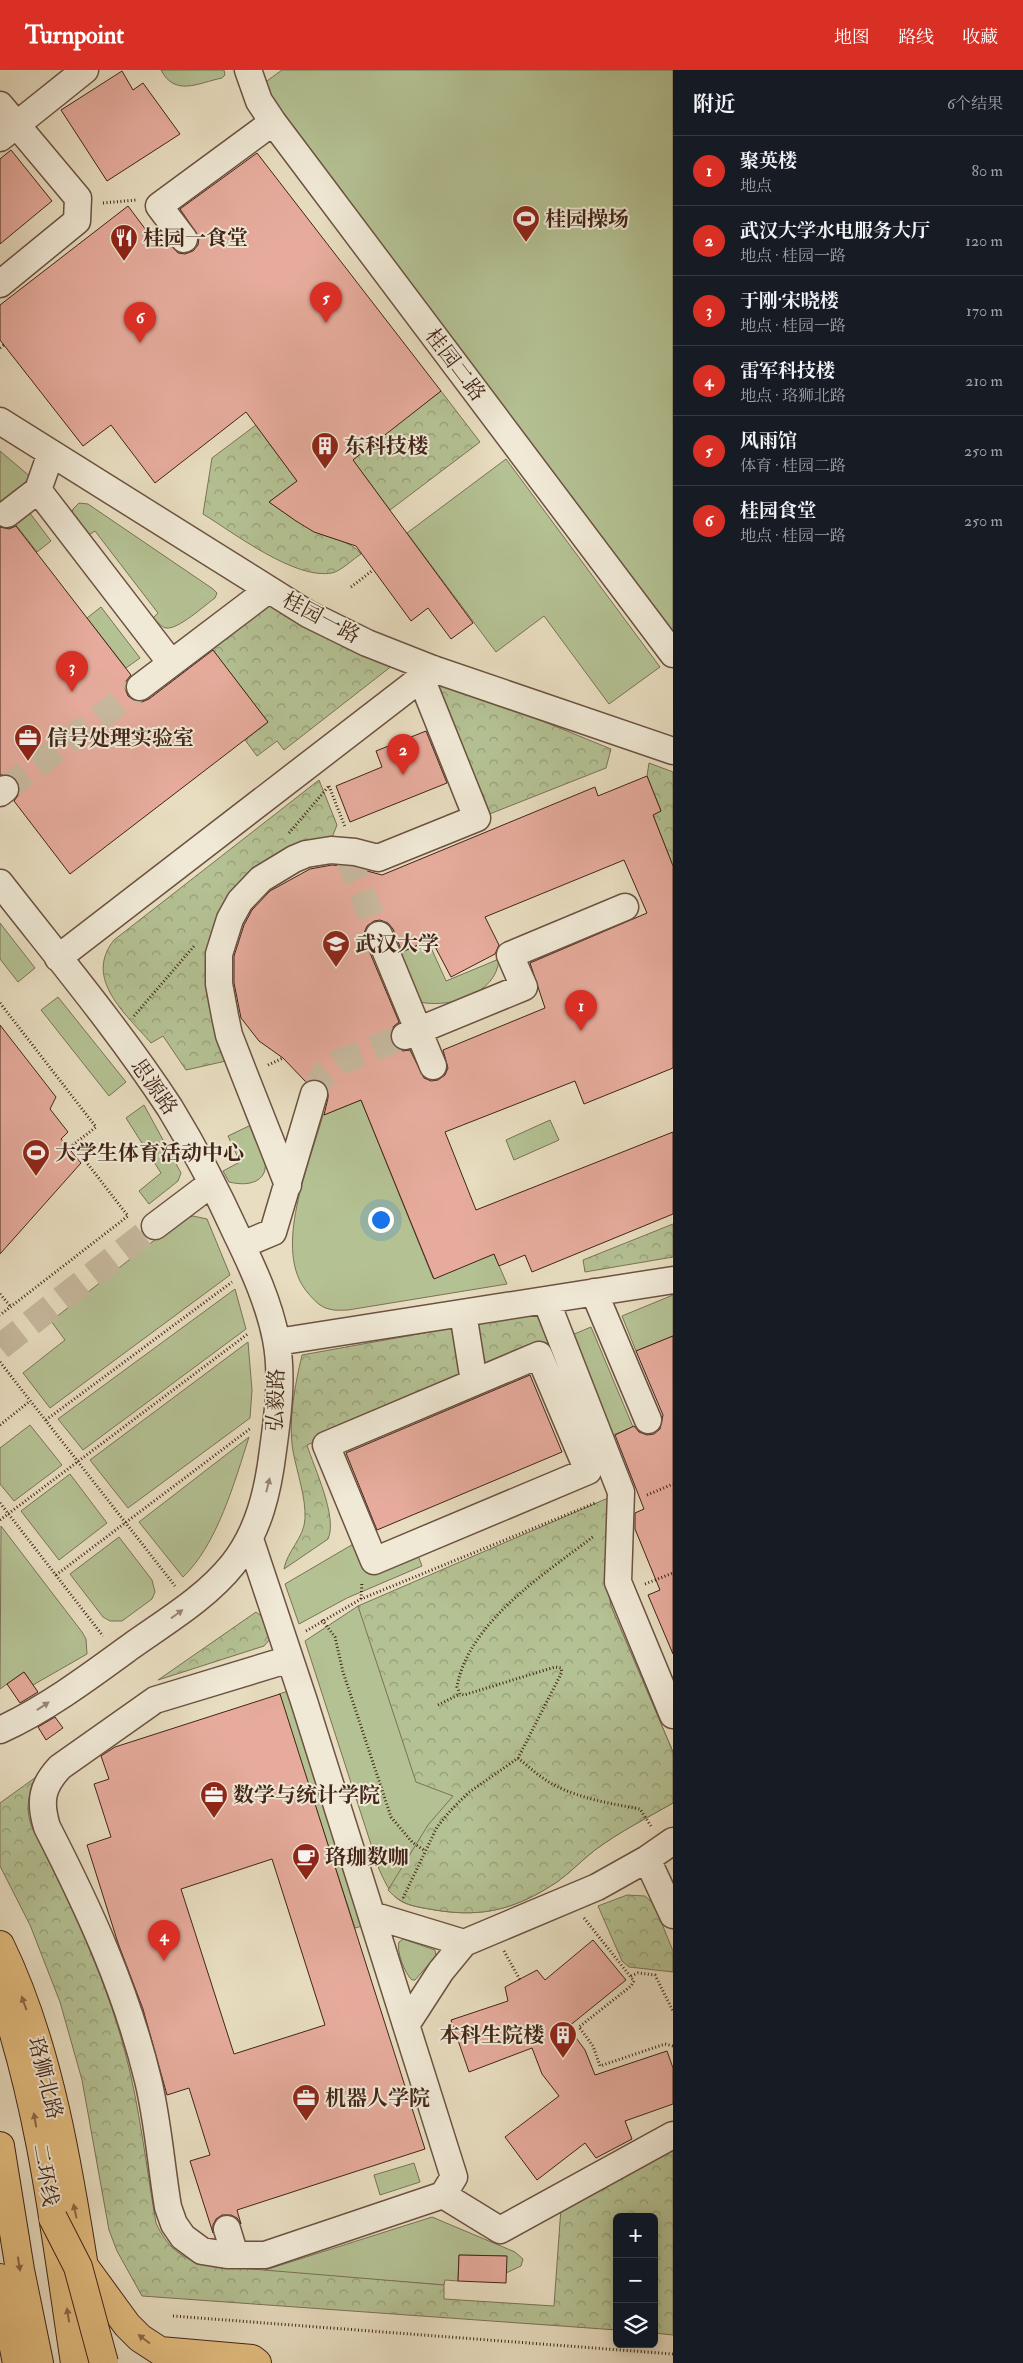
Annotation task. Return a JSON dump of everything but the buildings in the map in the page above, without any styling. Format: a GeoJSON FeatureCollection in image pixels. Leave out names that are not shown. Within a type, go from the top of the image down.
{"type":"FeatureCollection","features":[{"type":"Feature","properties":{"kind":"main road","name":"珞狮北路"},"geometry":{"type":"LineString","coordinates":[[0,1945],[25,2006],[51,2094],[78,2227],[99,2363]]}},
{"type":"Feature","properties":{"kind":"main road","name":"二环线"},"geometry":{"type":"LineString","coordinates":[[0,1990],[20,2051],[53,2218],[76,2363]]}},
{"type":"Feature","properties":{"kind":"main road","name":"二环线"},"geometry":{"type":"LineString","coordinates":[[0,2146],[20,2270],[38,2363]]}},
{"type":"Feature","properties":{"kind":"main road"},"geometry":{"type":"LineString","coordinates":[[53,2218],[78,2268],[104,2363]]}},
{"type":"Feature","properties":{"kind":"main road"},"geometry":{"type":"LineString","coordinates":[[84,2266],[127,2325],[140,2338],[160,2350],[252,2359],[257,2363]]}},
{"type":"Feature","properties":{"kind":"main road"},"geometry":{"type":"LineString","coordinates":[[0,2278],[18,2363]]}},
{"type":"Feature","properties":{"kind":"street"},"geometry":{"type":"LineString","coordinates":[[0,284],[77,221],[78,198],[5,123],[85,70]]}},
{"type":"Feature","properties":{"kind":"street","name":"桂园二路"},"geometry":{"type":"LineString","coordinates":[[248,70],[259,101],[273,122],[673,654]]}},
{"type":"Feature","properties":{"kind":"street"},"geometry":{"type":"LineString","coordinates":[[184,239],[159,206],[273,122]]}},
{"type":"Feature","properties":{"kind":"street","name":"桂园一路"},"geometry":{"type":"LineString","coordinates":[[0,421],[308,614],[427,673],[673,751]]}},
{"type":"Feature","properties":{"kind":"street"},"geometry":{"type":"LineString","coordinates":[[7,514],[38,490],[51,453]]}},
{"type":"Feature","properties":{"kind":"street"},"geometry":{"type":"LineString","coordinates":[[38,490],[171,663]]}},
{"type":"Feature","properties":{"kind":"street"},"geometry":{"type":"LineString","coordinates":[[140,687],[268,590]]}},
{"type":"Feature","properties":{"kind":"street"},"geometry":{"type":"LineString","coordinates":[[58,958],[427,673],[477,818],[378,858],[349,852],[306,854],[279,866],[261,879],[240,901],[230,919],[219,954],[219,984],[229,1035],[288,1185]]}},
{"type":"Feature","properties":{"kind":"street","name":"思源路"},"geometry":{"type":"LineString","coordinates":[[0,883],[156,1088],[212,1183],[247,1256],[271,1317],[277,1342]]}},
{"type":"Feature","properties":{"kind":"street"},"geometry":{"type":"LineString","coordinates":[[412,1033],[524,987],[510,955],[625,907]]}},
{"type":"Feature","properties":{"kind":"street"},"geometry":{"type":"LineString","coordinates":[[379,936],[412,1033],[433,1066]]}},
{"type":"Feature","properties":{"kind":"street"},"geometry":{"type":"LineString","coordinates":[[247,1256],[272,1232],[288,1185],[314,1094]]}},
{"type":"Feature","properties":{"kind":"street"},"geometry":{"type":"LineString","coordinates":[[155,1226],[212,1183]]}},
{"type":"Feature","properties":{"kind":"street","name":"弘毅路"},"geometry":{"type":"LineString","coordinates":[[0,1730],[38,1710],[190,1605],[219,1580],[250,1539],[263,1505],[270,1476],[279,1407],[277,1342],[673,1280]]}},
{"type":"Feature","properties":{"kind":"street"},"geometry":{"type":"LineString","coordinates":[[594,1292],[648,1420]]}},
{"type":"Feature","properties":{"kind":"street"},"geometry":{"type":"LineString","coordinates":[[546,1300],[620,1503],[618,1571],[620,1588],[673,1716]]}},
{"type":"Feature","properties":{"kind":"street"},"geometry":{"type":"LineString","coordinates":[[463,1313],[474,1382]]}},
{"type":"Feature","properties":{"kind":"street"},"geometry":{"type":"LineString","coordinates":[[539,1355],[588,1471],[374,1561],[326,1445],[474,1382],[539,1355]]}},
{"type":"Feature","properties":{"kind":"street"},"geometry":{"type":"LineString","coordinates":[[250,1539],[382,1918],[406,2025],[454,2177],[443,2195],[265,2255],[210,2254],[202,2252],[189,2243],[174,2224],[168,2207],[148,2082],[134,2027],[117,1975],[47,1827],[42,1806],[49,1779],[60,1767],[155,1700],[288,1652]]}},
{"type":"Feature","properties":{"kind":"street"},"geometry":{"type":"LineString","coordinates":[[406,2025],[441,1971],[464,1943],[570,1900],[661,1849],[673,1915]]}},
{"type":"Feature","properties":{"kind":"street"},"geometry":{"type":"LineString","coordinates":[[382,1918],[464,1943]]}},
{"type":"Feature","properties":{"kind":"street"},"geometry":{"type":"LineString","coordinates":[[443,2195],[500,2230],[673,2134]]}},
{"type":"Feature","properties":{"kind":"street"},"geometry":{"type":"LineString","coordinates":[[227,2229],[235,2255]]}},
{"type":"Feature","properties":{"kind":"path"},"geometry":{"type":"LineString","coordinates":[[108,202],[139,200]]}},
{"type":"Feature","properties":{"kind":"path"},"geometry":{"type":"LineString","coordinates":[[0,348],[4,345]]}},
{"type":"Feature","properties":{"kind":"path"},"geometry":{"type":"LineString","coordinates":[[351,587],[373,570]]}},
{"type":"Feature","properties":{"kind":"path"},"geometry":{"type":"LineString","coordinates":[[318,758],[349,852]]}},
{"type":"Feature","properties":{"kind":"path"},"geometry":{"type":"LineString","coordinates":[[0,1003],[96,1127],[72,1145],[128,1216],[0,1315]]}},
{"type":"Feature","properties":{"kind":"path"},"geometry":{"type":"LineString","coordinates":[[46,1420],[247,1256]]}},
{"type":"Feature","properties":{"kind":"path"},"geometry":{"type":"LineString","coordinates":[[0,1294],[11,1307]]}},
{"type":"Feature","properties":{"kind":"path"},"geometry":{"type":"LineString","coordinates":[[0,1520],[271,1317]]}},
{"type":"Feature","properties":{"kind":"path"},"geometry":{"type":"LineString","coordinates":[[0,1362],[178,1590]]}},
{"type":"Feature","properties":{"kind":"path"},"geometry":{"type":"LineString","coordinates":[[0,1424],[30,1401]]}},
{"type":"Feature","properties":{"kind":"path"},"geometry":{"type":"LineString","coordinates":[[56,1575],[279,1407]]}},
{"type":"Feature","properties":{"kind":"path"},"geometry":{"type":"LineString","coordinates":[[0,1503],[104,1636]]}},
{"type":"Feature","properties":{"kind":"path"},"geometry":{"type":"LineString","coordinates":[[288,1652],[322,1620],[375,1593],[620,1503]]}},
{"type":"Feature","properties":{"kind":"path"},"geometry":{"type":"LineString","coordinates":[[460,1694],[457,1687],[461,1672],[473,1648],[492,1622],[620,1503]]}},
{"type":"Feature","properties":{"kind":"path"},"geometry":{"type":"LineString","coordinates":[[322,1620],[335,1637],[343,1672],[391,1817],[412,1842],[425,1851]]}},
{"type":"Feature","properties":{"kind":"path"},"geometry":{"type":"LineString","coordinates":[[382,1918],[425,1851],[437,1827],[451,1810],[468,1793],[518,1758],[561,1675],[562,1668],[555,1667],[477,1693],[460,1694],[438,1705]]}},
{"type":"Feature","properties":{"kind":"path"},"geometry":{"type":"LineString","coordinates":[[518,1758],[537,1774],[557,1787],[600,1801],[640,1810],[661,1849]]}},
{"type":"Feature","properties":{"kind":"path"},"geometry":{"type":"LineString","coordinates":[[570,1900],[634,1981],[579,2027],[593,2046],[600,2066],[665,2044],[673,2046]]}},
{"type":"Feature","properties":{"kind":"path"},"geometry":{"type":"LineString","coordinates":[[493,1931],[520,1980]]}},
{"type":"Feature","properties":{"kind":"path"},"geometry":{"type":"LineString","coordinates":[[609,1959],[614,1955]]}},
{"type":"Feature","properties":{"kind":"path"},"geometry":{"type":"LineString","coordinates":[[631,1976],[638,1974],[655,1975],[672,2004],[673,2011]]}},
{"type":"Feature","properties":{"kind":"path"},"geometry":{"type":"LineString","coordinates":[[173,2316],[673,2354]]}},
{"type":"Feature","properties":{"kind":"green space"},"geometry":{"type":"Polygon","coordinates":[[[161,70],[224,70],[225,75],[222,78],[196,85],[180,86],[167,78],[161,70]]]}},
{"type":"Feature","properties":{"kind":"green space","name":"桂园操场"},"geometry":{"type":"Polygon","coordinates":[[[282,70],[673,70],[673,635],[260,86],[282,70]]]}},
{"type":"Feature","properties":{"kind":"green space"},"geometry":{"type":"Polygon","coordinates":[[[441,391],[480,442],[390,510],[352,459],[441,391]]]}},
{"type":"Feature","properties":{"kind":"green space"},"geometry":{"type":"Polygon","coordinates":[[[256,425],[297,481],[269,502],[306,527],[339,540],[357,549],[361,554],[339,570],[332,573],[317,573],[283,562],[248,543],[203,514],[212,458],[256,425]]]}},
{"type":"Feature","properties":{"kind":"green space"},"geometry":{"type":"Polygon","coordinates":[[[0,451],[33,479],[0,507],[0,451]]]}},
{"type":"Feature","properties":{"kind":"green space"},"geometry":{"type":"Polygon","coordinates":[[[506,459],[660,667],[609,704],[544,616],[496,652],[407,533],[506,459]]]}},
{"type":"Feature","properties":{"kind":"green space"},"geometry":{"type":"Polygon","coordinates":[[[79,503],[88,504],[213,589],[217,593],[215,598],[177,625],[171,628],[162,626],[153,618],[158,613],[95,531],[89,535],[72,513],[79,503]]]}},
{"type":"Feature","properties":{"kind":"green space"},"geometry":{"type":"Polygon","coordinates":[[[26,508],[51,541],[37,552],[12,520],[26,508]]]}},
{"type":"Feature","properties":{"kind":"green space"},"geometry":{"type":"Polygon","coordinates":[[[269,605],[393,665],[284,750],[277,741],[257,756],[245,740],[268,722],[212,649],[269,605]]]}},
{"type":"Feature","properties":{"kind":"green space"},"geometry":{"type":"Polygon","coordinates":[[[101,607],[140,658],[126,668],[87,618],[101,607]]]}},
{"type":"Feature","properties":{"kind":"green space"},"geometry":{"type":"Polygon","coordinates":[[[442,680],[611,749],[606,768],[487,815],[435,686],[442,680]]]}},
{"type":"Feature","properties":{"kind":"green space"},"geometry":{"type":"Polygon","coordinates":[[[649,763],[673,772],[673,866],[653,815],[661,811],[647,776],[649,763]]]}},
{"type":"Feature","properties":{"kind":"green space"},"geometry":{"type":"Polygon","coordinates":[[[319,780],[337,825],[329,845],[225,917],[226,1061],[186,1070],[163,1036],[151,1043],[120,1008],[105,982],[103,968],[106,954],[114,940],[319,780]]]}},
{"type":"Feature","properties":{"kind":"green space"},"geometry":{"type":"Polygon","coordinates":[[[0,923],[35,968],[18,982],[0,959],[0,923]]]}},
{"type":"Feature","properties":{"kind":"green space"},"geometry":{"type":"Polygon","coordinates":[[[428,941],[446,981],[499,959],[496,972],[489,982],[468,997],[441,1003],[416,1001],[397,954],[428,941]]]}},
{"type":"Feature","properties":{"kind":"green space"},"geometry":{"type":"Polygon","coordinates":[[[58,997],[126,1082],[109,1096],[41,1010],[58,997]]]}},
{"type":"Feature","properties":{"kind":"green space"},"geometry":{"type":"Polygon","coordinates":[[[361,1100],[433,1278],[494,1254],[507,1284],[348,1310],[334,1310],[323,1307],[308,1293],[297,1275],[293,1254],[293,1231],[303,1181],[323,1115],[361,1100]]]}},
{"type":"Feature","properties":{"kind":"green space"},"geometry":{"type":"Polygon","coordinates":[[[144,1105],[181,1173],[178,1181],[149,1204],[139,1191],[161,1173],[126,1118],[144,1105]]]}},
{"type":"Feature","properties":{"kind":"green space"},"geometry":{"type":"Polygon","coordinates":[[[550,1120],[559,1140],[514,1160],[506,1140],[550,1120]]]}},
{"type":"Feature","properties":{"kind":"green space"},"geometry":{"type":"Polygon","coordinates":[[[251,1125],[264,1155],[265,1170],[262,1176],[253,1182],[242,1184],[229,1182],[223,1171],[240,1162],[228,1136],[251,1125]]]}},
{"type":"Feature","properties":{"kind":"green space"},"geometry":{"type":"Polygon","coordinates":[[[193,1216],[207,1219],[230,1275],[50,1408],[23,1373],[65,1340],[51,1321],[161,1235],[184,1219],[193,1216]]]}},
{"type":"Feature","properties":{"kind":"green space"},"geometry":{"type":"Polygon","coordinates":[[[673,1224],[673,1257],[585,1272],[583,1260],[673,1224]]]}},
{"type":"Feature","properties":{"kind":"green space"},"geometry":{"type":"Polygon","coordinates":[[[235,1289],[246,1329],[83,1450],[58,1419],[235,1289]]]}},
{"type":"Feature","properties":{"kind":"green space"},"geometry":{"type":"Polygon","coordinates":[[[673,1295],[673,1336],[636,1351],[622,1316],[673,1295]]]}},
{"type":"Feature","properties":{"kind":"green space"},"geometry":{"type":"Polygon","coordinates":[[[538,1313],[549,1345],[495,1366],[483,1364],[472,1324],[538,1313]]]}},
{"type":"Feature","properties":{"kind":"green space"},"geometry":{"type":"Polygon","coordinates":[[[457,1327],[463,1371],[450,1383],[307,1445],[328,1506],[330,1530],[328,1539],[284,1569],[288,1556],[302,1532],[305,1519],[303,1494],[293,1451],[291,1427],[295,1390],[302,1355],[457,1327]]]}},
{"type":"Feature","properties":{"kind":"green space"},"geometry":{"type":"Polygon","coordinates":[[[591,1327],[633,1427],[613,1435],[572,1335],[591,1327]]]}},
{"type":"Feature","properties":{"kind":"green space"},"geometry":{"type":"Polygon","coordinates":[[[248,1342],[252,1390],[250,1418],[128,1508],[90,1460],[248,1342]]]}},
{"type":"Feature","properties":{"kind":"green space"},"geometry":{"type":"Polygon","coordinates":[[[30,1425],[62,1465],[14,1501],[0,1484],[0,1448],[30,1425]]]}},
{"type":"Feature","properties":{"kind":"green space"},"geometry":{"type":"Polygon","coordinates":[[[249,1437],[224,1512],[206,1548],[183,1577],[139,1522],[249,1437]]]}},
{"type":"Feature","properties":{"kind":"green space"},"geometry":{"type":"Polygon","coordinates":[[[70,1474],[107,1523],[59,1560],[21,1511],[70,1474]]]}},
{"type":"Feature","properties":{"kind":"green space"},"geometry":{"type":"Polygon","coordinates":[[[608,1498],[607,1584],[611,1606],[673,1752],[673,1803],[604,1843],[557,1882],[513,1905],[484,1912],[469,1913],[435,1910],[404,1902],[388,1890],[428,1825],[453,1796],[416,1782],[358,1606],[608,1498]]]}},
{"type":"Feature","properties":{"kind":"green space"},"geometry":{"type":"Polygon","coordinates":[[[1,1526],[82,1632],[86,1639],[87,1654],[33,1685],[24,1672],[0,1689],[1,1526]]]}},
{"type":"Feature","properties":{"kind":"green space"},"geometry":{"type":"Polygon","coordinates":[[[119,1537],[152,1580],[155,1592],[152,1599],[122,1621],[110,1621],[103,1617],[70,1574],[119,1537]]]}},
{"type":"Feature","properties":{"kind":"green space"},"geometry":{"type":"Polygon","coordinates":[[[355,1543],[417,1553],[422,1566],[347,1598],[299,1624],[285,1584],[355,1543]]]}},
{"type":"Feature","properties":{"kind":"green space"},"geometry":{"type":"Polygon","coordinates":[[[607,1584],[611,1606],[673,1752],[673,1803],[604,1843],[557,1882],[513,1905],[484,1912],[469,1913],[413,1906],[399,1900],[389,1889],[379,1869],[305,1641],[358,1606],[607,1584]]]}},
{"type":"Feature","properties":{"kind":"green space"},"geometry":{"type":"Polygon","coordinates":[[[256,1612],[264,1618],[271,1638],[264,1646],[158,1680],[256,1612]]]}},
{"type":"Feature","properties":{"kind":"green space"},"geometry":{"type":"Polygon","coordinates":[[[291,1690],[366,1925],[355,1928],[279,1694],[291,1690]]]}},
{"type":"Feature","properties":{"kind":"green space"},"geometry":{"type":"Polygon","coordinates":[[[36,1777],[29,1801],[28,1812],[31,1825],[84,1936],[107,1993],[130,2073],[139,2116],[156,2223],[165,2239],[181,2255],[204,2265],[444,2285],[444,2299],[554,2306],[561,2208],[673,2147],[673,2335],[658,2333],[658,2213],[613,2213],[613,2330],[142,2296],[117,2251],[109,2230],[82,2080],[60,2002],[30,1925],[0,1866],[0,1803],[36,1777]]]}},
{"type":"Feature","properties":{"kind":"green space"},"geometry":{"type":"Polygon","coordinates":[[[627,1895],[645,1896],[654,1904],[673,1951],[673,1972],[629,1967],[622,1961],[598,1906],[627,1895]]]}},
{"type":"Feature","properties":{"kind":"green space"},"geometry":{"type":"Polygon","coordinates":[[[403,1939],[435,1950],[436,1956],[415,1980],[412,1980],[407,1973],[400,1956],[398,1946],[399,1942],[403,1939]]]}},
{"type":"Feature","properties":{"kind":"green space"},"geometry":{"type":"Polygon","coordinates":[[[414,2163],[420,2182],[380,2195],[374,2175],[414,2163]]]}},
{"type":"Feature","properties":{"kind":"green space"},"geometry":{"type":"Polygon","coordinates":[[[432,2217],[515,2252],[523,2259],[521,2266],[506,2273],[506,2256],[459,2255],[458,2281],[445,2280],[444,2285],[262,2271],[432,2217]]]}},
{"type":"Feature","properties":{"kind":"tunnel"},"geometry":{"type":"LineString","coordinates":[[5,789],[140,687]]}},
{"type":"Feature","properties":{"kind":"tunnel"},"geometry":{"type":"LineString","coordinates":[[347,856],[379,935]]}},
{"type":"Feature","properties":{"kind":"tunnel"},"geometry":{"type":"LineString","coordinates":[[314,1094],[323,1075],[340,1062],[405,1036]]}},
{"type":"Feature","properties":{"kind":"tunnel"},"geometry":{"type":"LineString","coordinates":[[0,1347],[155,1226]]}},
{"type":"Feature","properties":{"kind":"place","name":"桂园操场"},"geometry":{"type":"Point","coordinates":[526,243]}},
{"type":"Feature","properties":{"kind":"place","name":"桂园一食堂"},"geometry":{"type":"Point","coordinates":[124,262]}},
{"type":"Feature","properties":{"kind":"place","name":"风雨馆"},"geometry":{"type":"Point","coordinates":[326,323]}},
{"type":"Feature","properties":{"kind":"place","name":"桂园食堂"},"geometry":{"type":"Point","coordinates":[140,343]}},
{"type":"Feature","properties":{"kind":"place","name":"东科技楼"},"geometry":{"type":"Point","coordinates":[325,470]}},
{"type":"Feature","properties":{"kind":"place","name":"于刚·宋晓楼"},"geometry":{"type":"Point","coordinates":[72,692]}},
{"type":"Feature","properties":{"kind":"place","name":"信号处理实验室"},"geometry":{"type":"Point","coordinates":[28,762]}},
{"type":"Feature","properties":{"kind":"place","name":"武汉大学水电服务大厅"},"geometry":{"type":"Point","coordinates":[403,775]}},
{"type":"Feature","properties":{"kind":"place","name":"武汉大学"},"geometry":{"type":"Point","coordinates":[336,968]}},
{"type":"Feature","properties":{"kind":"place","name":"聚英楼"},"geometry":{"type":"Point","coordinates":[581,1031]}},
{"type":"Feature","properties":{"kind":"place","name":"大学生体育活动中心"},"geometry":{"type":"Point","coordinates":[36,1177]}},
{"type":"Feature","properties":{"kind":"place","name":"数学与统计学院"},"geometry":{"type":"Point","coordinates":[214,1819]}},
{"type":"Feature","properties":{"kind":"place","name":"珞珈数咖"},"geometry":{"type":"Point","coordinates":[306,1881]}},
{"type":"Feature","properties":{"kind":"place","name":"雷军科技楼"},"geometry":{"type":"Point","coordinates":[164,1961]}},
{"type":"Feature","properties":{"kind":"place","name":"本科生院楼"},"geometry":{"type":"Point","coordinates":[563,2059]}},
{"type":"Feature","properties":{"kind":"place","name":"机器人学院"},"geometry":{"type":"Point","coordinates":[306,2122]}}]}
